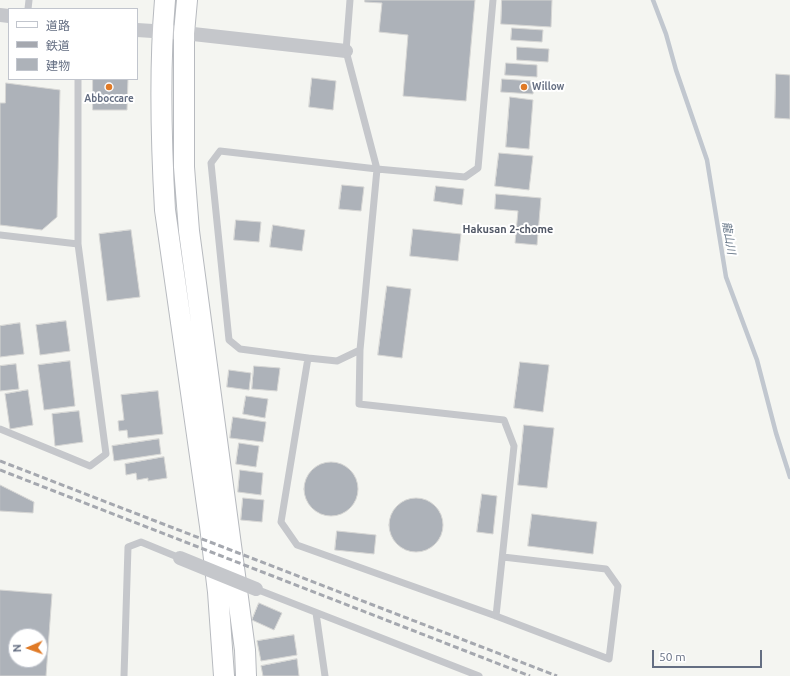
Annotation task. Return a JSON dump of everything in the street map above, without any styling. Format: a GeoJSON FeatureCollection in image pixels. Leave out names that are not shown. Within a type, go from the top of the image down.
{"type":"FeatureCollection","features":[{"type":"Feature","properties":{"kind":"street"},"geometry":{"type":"LineString","coordinates":[[165,0],[162,32],[161,94],[165,210],[212,541],[218,592],[224,676]]}},
{"type":"Feature","properties":{"kind":"street"},"geometry":{"type":"LineString","coordinates":[[187,0],[184,33],[184,167],[189,231],[244,650],[246,676]]}},
{"type":"Feature","properties":{"kind":"street"},"geometry":{"type":"LineString","coordinates":[[138,30],[184,33],[346,51]]}},
{"type":"Feature","properties":{"kind":"street"},"geometry":{"type":"LineString","coordinates":[[180,558],[256,588]]}},
{"type":"Feature","properties":{"kind":"lane"},"geometry":{"type":"LineString","coordinates":[[350,0],[346,51],[377,169],[360,350],[359,404],[504,420],[514,446],[496,616]]}},
{"type":"Feature","properties":{"kind":"lane"},"geometry":{"type":"LineString","coordinates":[[360,350],[337,361],[240,349],[229,340],[211,163],[220,151],[377,169],[465,177],[478,168],[493,0]]}},
{"type":"Feature","properties":{"kind":"lane"},"geometry":{"type":"LineString","coordinates":[[0,429],[90,466],[106,454],[78,244],[78,80]]}},
{"type":"Feature","properties":{"kind":"lane"},"geometry":{"type":"LineString","coordinates":[[0,236],[78,244]]}},
{"type":"Feature","properties":{"kind":"lane"},"geometry":{"type":"LineString","coordinates":[[308,358],[281,522],[297,544],[496,616],[609,659],[618,586],[606,569],[503,557]]}},
{"type":"Feature","properties":{"kind":"lane"},"geometry":{"type":"LineString","coordinates":[[124,676],[128,547],[141,542],[180,558]]}},
{"type":"Feature","properties":{"kind":"lane"},"geometry":{"type":"LineString","coordinates":[[256,588],[316,613],[479,676]]}},
{"type":"Feature","properties":{"kind":"lane"},"geometry":{"type":"LineString","coordinates":[[316,613],[325,676]]}},
{"type":"Feature","properties":{"kind":"building"},"geometry":{"type":"Polygon","coordinates":[[[365,0],[475,0],[466,101],[403,96],[408,35],[379,32],[382,3],[365,2],[365,0]]]}},
{"type":"Feature","properties":{"kind":"building"},"geometry":{"type":"Polygon","coordinates":[[[502,0],[552,0],[551,27],[501,24],[502,0]]]}},
{"type":"Feature","properties":{"kind":"building"},"geometry":{"type":"Polygon","coordinates":[[[512,28],[543,30],[542,42],[511,40],[512,28]]]}},
{"type":"Feature","properties":{"kind":"building"},"geometry":{"type":"Polygon","coordinates":[[[517,47],[549,49],[548,62],[517,60],[517,47]]]}},
{"type":"Feature","properties":{"kind":"building"},"geometry":{"type":"Polygon","coordinates":[[[506,63],[537,65],[537,77],[505,75],[506,63]]]}},
{"type":"Feature","properties":{"kind":"building"},"geometry":{"type":"Polygon","coordinates":[[[776,74],[790,75],[790,119],[775,118],[776,74]]]}},
{"type":"Feature","properties":{"kind":"building"},"geometry":{"type":"Polygon","coordinates":[[[312,78],[336,81],[333,110],[309,107],[312,78]]]}},
{"type":"Feature","properties":{"kind":"building"},"geometry":{"type":"Polygon","coordinates":[[[502,79],[534,81],[533,94],[501,92],[502,79]]]}},
{"type":"Feature","properties":{"kind":"building"},"geometry":{"type":"Polygon","coordinates":[[[93,80],[128,80],[127,110],[93,110],[93,80]]]}},
{"type":"Feature","properties":{"kind":"building"},"geometry":{"type":"Polygon","coordinates":[[[6,83],[60,90],[57,217],[42,230],[0,225],[0,103],[5,103],[6,83]]]}},
{"type":"Feature","properties":{"kind":"building"},"geometry":{"type":"Polygon","coordinates":[[[510,97],[533,100],[529,149],[506,147],[510,97]]]}},
{"type":"Feature","properties":{"kind":"building"},"geometry":{"type":"Polygon","coordinates":[[[499,153],[533,156],[529,190],[495,186],[499,153]]]}},
{"type":"Feature","properties":{"kind":"building"},"geometry":{"type":"Polygon","coordinates":[[[342,185],[364,187],[361,211],[339,209],[342,185]]]}},
{"type":"Feature","properties":{"kind":"building"},"geometry":{"type":"Polygon","coordinates":[[[436,186],[464,189],[462,205],[434,201],[436,186]]]}},
{"type":"Feature","properties":{"kind":"building"},"geometry":{"type":"Polygon","coordinates":[[[496,194],[541,198],[537,245],[515,243],[518,211],[495,209],[496,194]]]}},
{"type":"Feature","properties":{"kind":"building"},"geometry":{"type":"Polygon","coordinates":[[[236,220],[261,222],[259,242],[234,240],[236,220]]]}},
{"type":"Feature","properties":{"kind":"building"},"geometry":{"type":"Polygon","coordinates":[[[273,225],[305,230],[302,251],[270,247],[273,225]]]}},
{"type":"Feature","properties":{"kind":"building"},"geometry":{"type":"Polygon","coordinates":[[[413,229],[461,234],[458,261],[410,256],[413,229]]]}},
{"type":"Feature","properties":{"kind":"building"},"geometry":{"type":"Polygon","coordinates":[[[131,230],[140,297],[107,301],[99,234],[131,230]]]}},
{"type":"Feature","properties":{"kind":"building"},"geometry":{"type":"Polygon","coordinates":[[[387,286],[411,289],[402,358],[378,355],[387,286]]]}},
{"type":"Feature","properties":{"kind":"building"},"geometry":{"type":"Polygon","coordinates":[[[66,321],[70,351],[40,355],[36,325],[66,321]]]}},
{"type":"Feature","properties":{"kind":"building"},"geometry":{"type":"Polygon","coordinates":[[[20,323],[24,354],[0,357],[0,326],[20,323]]]}},
{"type":"Feature","properties":{"kind":"building"},"geometry":{"type":"Polygon","coordinates":[[[70,361],[75,406],[44,410],[38,365],[70,361]]]}},
{"type":"Feature","properties":{"kind":"building"},"geometry":{"type":"Polygon","coordinates":[[[520,362],[549,365],[543,412],[514,408],[520,362]]]}},
{"type":"Feature","properties":{"kind":"building"},"geometry":{"type":"Polygon","coordinates":[[[16,364],[19,389],[0,391],[0,366],[16,364]]]}},
{"type":"Feature","properties":{"kind":"building"},"geometry":{"type":"Polygon","coordinates":[[[254,366],[280,368],[277,391],[252,389],[254,366]]]}},
{"type":"Feature","properties":{"kind":"building"},"geometry":{"type":"Polygon","coordinates":[[[229,370],[251,373],[249,390],[227,387],[229,370]]]}},
{"type":"Feature","properties":{"kind":"building"},"geometry":{"type":"Polygon","coordinates":[[[28,390],[33,425],[10,429],[5,394],[28,390]]]}},
{"type":"Feature","properties":{"kind":"building"},"geometry":{"type":"Polygon","coordinates":[[[158,391],[163,434],[128,438],[127,430],[119,431],[118,421],[124,420],[121,395],[158,391]]]}},
{"type":"Feature","properties":{"kind":"building"},"geometry":{"type":"Polygon","coordinates":[[[246,396],[268,399],[265,418],[243,414],[246,396]]]}},
{"type":"Feature","properties":{"kind":"building"},"geometry":{"type":"Polygon","coordinates":[[[79,411],[83,442],[55,446],[52,414],[79,411]]]}},
{"type":"Feature","properties":{"kind":"building"},"geometry":{"type":"Polygon","coordinates":[[[233,417],[266,422],[263,442],[230,438],[233,417]]]}},
{"type":"Feature","properties":{"kind":"building"},"geometry":{"type":"Polygon","coordinates":[[[524,425],[554,428],[547,488],[518,485],[524,425]]]}},
{"type":"Feature","properties":{"kind":"building"},"geometry":{"type":"Polygon","coordinates":[[[159,439],[161,454],[114,461],[112,446],[159,439]]]}},
{"type":"Feature","properties":{"kind":"building"},"geometry":{"type":"Polygon","coordinates":[[[239,443],[259,446],[256,467],[236,464],[239,443]]]}},
{"type":"Feature","properties":{"kind":"building"},"geometry":{"type":"Polygon","coordinates":[[[164,457],[167,478],[148,481],[148,478],[137,480],[136,473],[126,475],[125,464],[164,457]]]}},
{"type":"Feature","properties":{"kind":"building"},"geometry":{"type":"Polygon","coordinates":[[[331,462],[341,464],[350,470],[356,479],[358,489],[356,499],[350,508],[341,514],[331,516],[321,514],[312,508],[306,499],[304,489],[306,479],[312,470],[321,464],[331,462]]]}},
{"type":"Feature","properties":{"kind":"building"},"geometry":{"type":"Polygon","coordinates":[[[240,470],[263,473],[261,495],[238,492],[240,470]]]}},
{"type":"Feature","properties":{"kind":"building"},"geometry":{"type":"Polygon","coordinates":[[[0,485],[34,502],[33,513],[0,511],[0,485]]]}},
{"type":"Feature","properties":{"kind":"building"},"geometry":{"type":"Polygon","coordinates":[[[482,494],[497,496],[493,534],[477,532],[482,494]]]}},
{"type":"Feature","properties":{"kind":"building"},"geometry":{"type":"Polygon","coordinates":[[[243,498],[264,500],[262,522],[241,520],[243,498]]]}},
{"type":"Feature","properties":{"kind":"building"},"geometry":{"type":"Polygon","coordinates":[[[416,498],[426,500],[435,506],[441,515],[443,525],[441,535],[435,544],[426,550],[416,552],[406,550],[397,544],[391,535],[389,525],[391,515],[397,506],[406,500],[416,498]]]}},
{"type":"Feature","properties":{"kind":"building"},"geometry":{"type":"Polygon","coordinates":[[[532,514],[597,522],[593,554],[528,546],[532,514]]]}},
{"type":"Feature","properties":{"kind":"building"},"geometry":{"type":"Polygon","coordinates":[[[337,531],[376,535],[374,554],[335,550],[337,531]]]}},
{"type":"Feature","properties":{"kind":"building"},"geometry":{"type":"Polygon","coordinates":[[[0,590],[52,594],[48,649],[48,628],[8,628],[8,668],[47,668],[46,676],[0,676],[0,590]]]}},
{"type":"Feature","properties":{"kind":"building"},"geometry":{"type":"Polygon","coordinates":[[[259,603],[282,613],[274,630],[252,620],[259,603]]]}},
{"type":"Feature","properties":{"kind":"building"},"geometry":{"type":"Polygon","coordinates":[[[294,635],[297,655],[261,661],[257,641],[294,635]]]}},
{"type":"Feature","properties":{"kind":"building"},"geometry":{"type":"Polygon","coordinates":[[[297,659],[299,676],[263,676],[261,666],[297,659]]]}},
{"type":"Feature","properties":{"kind":"waterway","name":"龍山川"},"geometry":{"type":"LineString","coordinates":[[653,0],[666,34],[676,70],[707,160],[726,277],[757,360],[776,433],[790,477]]}},
{"type":"Feature","properties":{"kind":"railway"},"geometry":{"type":"LineString","coordinates":[[0,461],[557,676]]}},
{"type":"Feature","properties":{"kind":"railway"},"geometry":{"type":"LineString","coordinates":[[0,470],[530,676]]}},
{"type":"Feature","properties":{"kind":"place","name":"Abboccare"},"geometry":{"type":"Point","coordinates":[109,87]}},
{"type":"Feature","properties":{"kind":"place","name":"Willow"},"geometry":{"type":"Point","coordinates":[524,87]}},
{"type":"Feature","properties":{"kind":"district","name":"Hakusan 2-chome"},"geometry":{"type":"Point","coordinates":[508,229]}}]}
